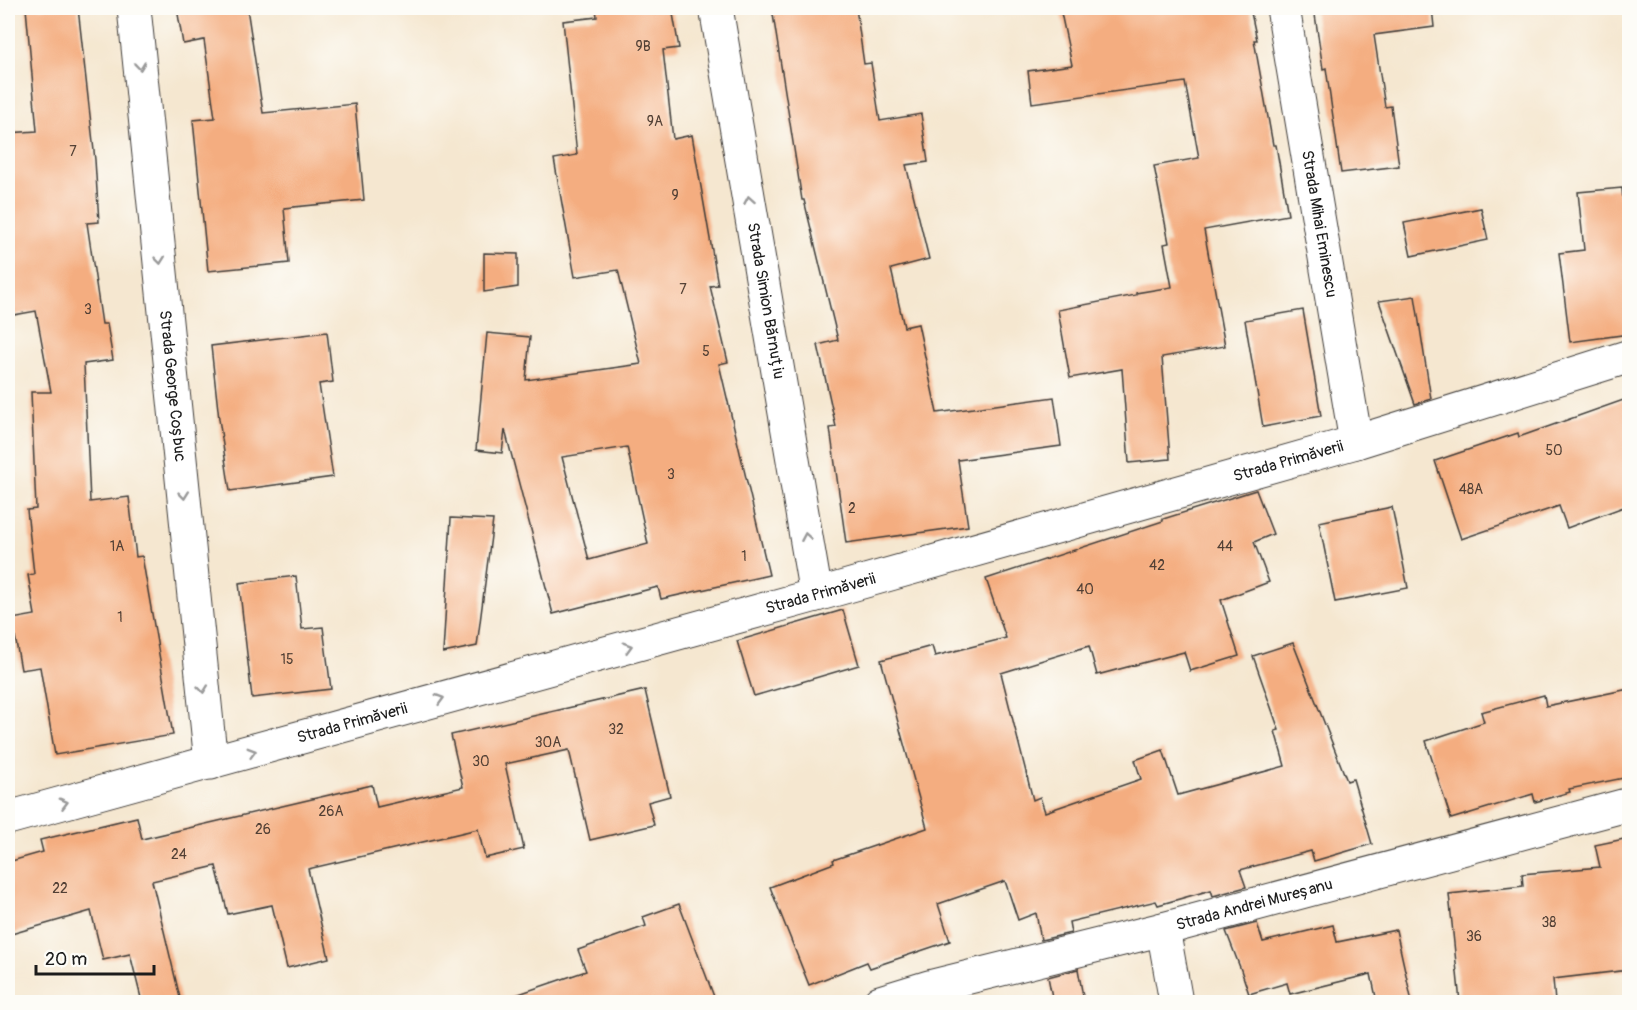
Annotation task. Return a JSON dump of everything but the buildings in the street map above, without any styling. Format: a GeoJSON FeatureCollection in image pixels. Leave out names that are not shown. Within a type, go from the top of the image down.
{"type":"FeatureCollection","features":[{"type":"Feature","properties":{"kind":"street","name":"Strada George Coșbuc"},"geometry":{"type":"LineString","coordinates":[[134,8],[211,763]]}},
{"type":"Feature","properties":{"kind":"street","name":"Strada Simion Bărnuțiu"},"geometry":{"type":"LineString","coordinates":[[716,8],[816,595]]}},
{"type":"Feature","properties":{"kind":"street","name":"Strada Mihai Eminescu"},"geometry":{"type":"LineString","coordinates":[[1282,8],[1356,442]]}},
{"type":"Feature","properties":{"kind":"street","name":"Strada Primăverii"},"geometry":{"type":"LineString","coordinates":[[8,818],[816,595],[1356,442],[1629,356]]}},
{"type":"Feature","properties":{"kind":"street","name":"Strada Andrei Mureșanu"},"geometry":{"type":"LineString","coordinates":[[880,1002],[929,987],[1162,929],[1629,804]]}},
{"type":"Feature","properties":{"kind":"street"},"geometry":{"type":"LineString","coordinates":[[1162,929],[1176,1002]]}}]}
